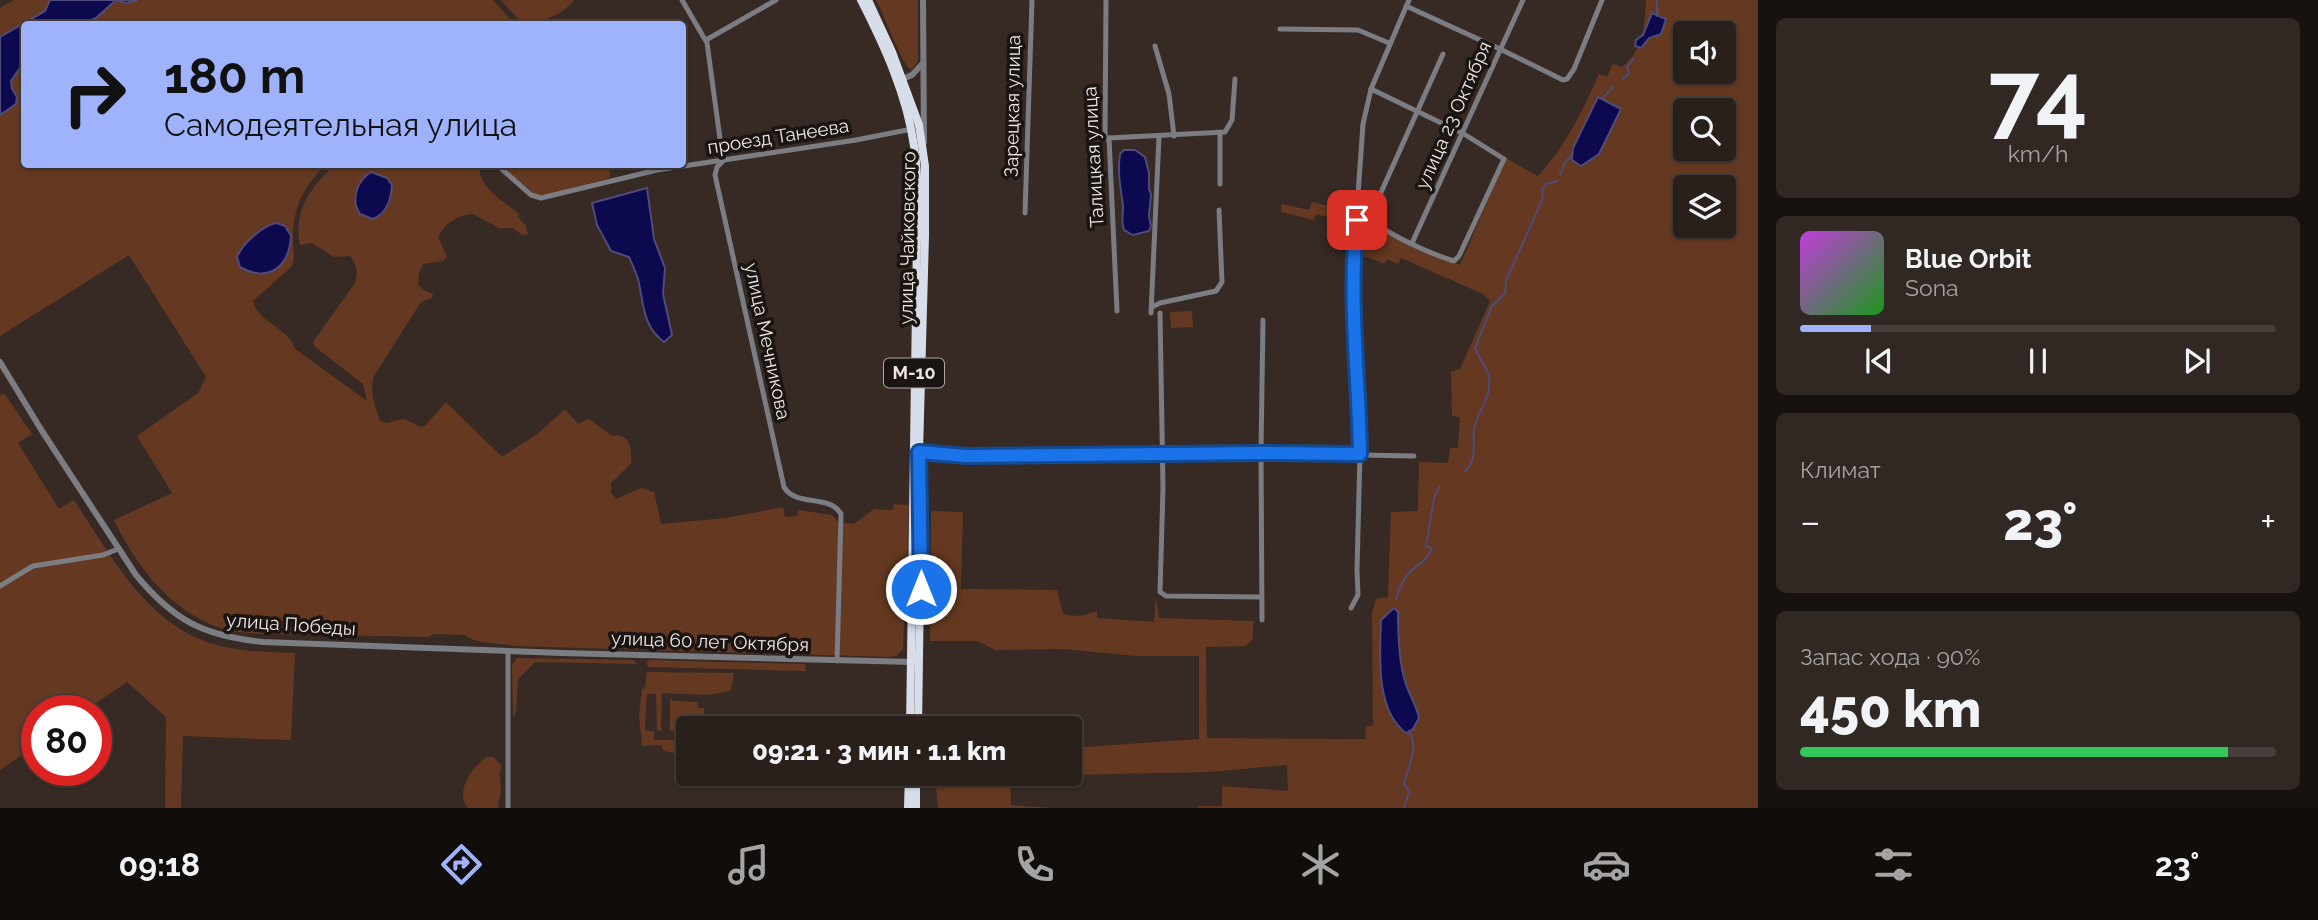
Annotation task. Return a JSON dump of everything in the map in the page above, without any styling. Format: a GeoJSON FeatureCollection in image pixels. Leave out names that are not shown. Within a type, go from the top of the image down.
{"type":"FeatureCollection","features":[{"type":"Feature","properties":{"kind":"highway","name":"М-10"},"geometry":{"type":"LineString","coordinates":[[861,0],[900,80]]}},
{"type":"Feature","properties":{"kind":"highway","name":"М-10"},"geometry":{"type":"LineString","coordinates":[[868,0],[900,80],[924,156]]}},
{"type":"Feature","properties":{"kind":"highway","name":"улица Чайковского"},"geometry":{"type":"LineString","coordinates":[[916,130],[914,145],[918,196],[915,662],[918,716]]}},
{"type":"Feature","properties":{"kind":"highway","name":"улица Чайковского"},"geometry":{"type":"LineString","coordinates":[[910,716],[921,515],[919,452],[925,236],[924,156]]}},
{"type":"Feature","properties":{"kind":"highway"},"geometry":{"type":"LineString","coordinates":[[908,808],[909,786]]}},
{"type":"Feature","properties":{"kind":"highway"},"geometry":{"type":"LineString","coordinates":[[916,786],[916,808]]}},
{"type":"Feature","properties":{"kind":"street","name":"улица Мечникова"},"geometry":{"type":"LineString","coordinates":[[682,0],[706,40],[723,160],[715,175],[783,487],[791,495],[835,507],[841,514],[837,661]]}},
{"type":"Feature","properties":{"kind":"street"},"geometry":{"type":"LineString","coordinates":[[706,40],[776,0]]}},
{"type":"Feature","properties":{"kind":"street","name":"улица Чайковского"},"geometry":{"type":"LineString","coordinates":[[923,0],[924,156]]}},
{"type":"Feature","properties":{"kind":"street","name":"Зарецкая улица"},"geometry":{"type":"LineString","coordinates":[[1025,213],[1032,0]]}},
{"type":"Feature","properties":{"kind":"street","name":"Талицкая улица"},"geometry":{"type":"LineString","coordinates":[[1106,0],[1105,138],[1109,138],[1117,311]]}},
{"type":"Feature","properties":{"kind":"street","name":"улица 23 Октября"},"geometry":{"type":"LineString","coordinates":[[1412,243],[1523,0]]}},
{"type":"Feature","properties":{"kind":"street"},"geometry":{"type":"LineString","coordinates":[[1351,608],[1358,595],[1360,454],[1354,324],[1354,251],[1363,124],[1371,89],[1389,43],[1408,3],[1563,80],[1567,79],[1574,69],[1602,0]]}},
{"type":"Feature","properties":{"kind":"street"},"geometry":{"type":"LineString","coordinates":[[1280,30],[1358,30],[1389,43]]}},
{"type":"Feature","properties":{"kind":"street"},"geometry":{"type":"LineString","coordinates":[[1155,46],[1169,94],[1174,136]]}},
{"type":"Feature","properties":{"kind":"street"},"geometry":{"type":"LineString","coordinates":[[1370,217],[1443,54]]}},
{"type":"Feature","properties":{"kind":"street"},"geometry":{"type":"LineString","coordinates":[[900,80],[912,75],[923,63]]}},
{"type":"Feature","properties":{"kind":"street"},"geometry":{"type":"LineString","coordinates":[[1109,138],[1220,133],[1228,130],[1231,125],[1234,79]]}},
{"type":"Feature","properties":{"kind":"street"},"geometry":{"type":"LineString","coordinates":[[1370,217],[1375,224],[1454,261],[1458,258],[1504,159],[1464,134],[1371,89]]}},
{"type":"Feature","properties":{"kind":"street","name":"проезд Танеева"},"geometry":{"type":"LineString","coordinates":[[686,166],[916,130]]}},
{"type":"Feature","properties":{"kind":"street"},"geometry":{"type":"LineString","coordinates":[[1220,133],[1220,184]]}},
{"type":"Feature","properties":{"kind":"street"},"geometry":{"type":"LineString","coordinates":[[1159,137],[1151,310],[1160,303],[1216,291],[1222,282],[1219,210]]}},
{"type":"Feature","properties":{"kind":"street","name":"проезд Танеева"},"geometry":{"type":"LineString","coordinates":[[501,168],[531,195],[541,198],[670,168]]}},
{"type":"Feature","properties":{"kind":"street"},"geometry":{"type":"LineString","coordinates":[[1357,220],[1370,217]]}},
{"type":"Feature","properties":{"kind":"street"},"geometry":{"type":"LineString","coordinates":[[1160,313],[1163,453],[1161,593],[1166,596],[1261,597]]}},
{"type":"Feature","properties":{"kind":"street"},"geometry":{"type":"LineString","coordinates":[[1262,620],[1263,320]]}},
{"type":"Feature","properties":{"kind":"street","name":"улица Победы"},"geometry":{"type":"LineString","coordinates":[[0,362],[118,549],[142,582],[165,606],[184,620],[215,634],[263,642],[508,651]]}},
{"type":"Feature","properties":{"kind":"street"},"geometry":{"type":"LineString","coordinates":[[919,452],[966,456],[1163,453],[1414,456]]}},
{"type":"Feature","properties":{"kind":"street"},"geometry":{"type":"LineString","coordinates":[[0,586],[33,566],[103,555],[118,549]]}},
{"type":"Feature","properties":{"kind":"street"},"geometry":{"type":"LineString","coordinates":[[508,651],[508,808]]}},
{"type":"Feature","properties":{"kind":"street","name":"улица 60 лет Октября"},"geometry":{"type":"LineString","coordinates":[[508,651],[915,662]]}},
{"type":"Feature","properties":{"kind":"shaded area"},"geometry":{"type":"Polygon","coordinates":[[[14,0],[50,0],[45,11],[28,21],[21,21],[21,25],[0,37],[0,8],[14,0]]]}},
{"type":"Feature","properties":{"kind":"shaded area"},"geometry":{"type":"Polygon","coordinates":[[[50,0],[116,0],[96,18],[88,21],[28,21],[45,11],[50,0]]]}},
{"type":"Feature","properties":{"kind":"shaded area"},"geometry":{"type":"Polygon","coordinates":[[[116,0],[126,3],[138,0],[493,0],[511,21],[88,21],[96,18],[116,0]]]}},
{"type":"Feature","properties":{"kind":"shaded area"},"geometry":{"type":"Polygon","coordinates":[[[116,0],[138,0],[126,3],[116,0]]]}},
{"type":"Feature","properties":{"kind":"shaded area"},"geometry":{"type":"Polygon","coordinates":[[[501,0],[573,0],[561,12],[541,21],[519,20],[501,0]]]}},
{"type":"Feature","properties":{"kind":"shaded area"},"geometry":{"type":"Polygon","coordinates":[[[876,0],[918,0],[918,61],[911,70],[903,59],[876,0]]]}},
{"type":"Feature","properties":{"kind":"shaded area"},"geometry":{"type":"Polygon","coordinates":[[[1646,0],[1758,0],[1758,808],[1198,808],[1222,806],[1222,786],[1288,791],[1287,765],[1209,772],[1082,775],[1082,747],[1199,739],[1199,656],[1136,656],[1063,649],[995,650],[978,641],[930,641],[931,511],[963,512],[961,589],[1057,590],[1063,614],[1072,616],[1097,611],[1097,618],[1154,622],[1156,597],[1159,618],[1253,621],[1253,639],[1245,646],[1206,647],[1207,738],[1365,739],[1366,726],[1373,726],[1372,612],[1376,599],[1388,597],[1391,512],[1418,511],[1419,462],[1448,463],[1450,448],[1458,448],[1460,417],[1452,416],[1451,372],[1460,369],[1490,301],[1483,294],[1401,258],[1398,264],[1387,259],[1385,264],[1367,257],[1354,257],[1357,221],[1460,265],[1506,158],[1538,176],[1565,140],[1599,74],[1607,77],[1613,64],[1622,67],[1629,61],[1639,45],[1644,28],[1646,0]]]}},
{"type":"Feature","properties":{"kind":"shaded area"},"geometry":{"type":"Polygon","coordinates":[[[1652,13],[1666,19],[1661,34],[1649,38],[1641,48],[1635,46],[1636,40],[1643,35],[1652,13]]]}},
{"type":"Feature","properties":{"kind":"shaded area"},"geometry":{"type":"Polygon","coordinates":[[[21,25],[21,66],[11,81],[17,97],[16,104],[0,115],[0,37],[21,25]]]}},
{"type":"Feature","properties":{"kind":"shaded area"},"geometry":{"type":"Polygon","coordinates":[[[21,66],[21,168],[322,168],[305,190],[297,208],[293,229],[293,264],[253,301],[261,315],[286,335],[295,349],[367,401],[363,384],[315,347],[313,342],[355,283],[357,272],[350,256],[334,257],[312,243],[300,245],[299,221],[306,200],[332,168],[480,168],[482,180],[487,187],[519,214],[518,217],[526,226],[528,234],[522,235],[513,228],[499,228],[473,214],[457,218],[444,228],[438,237],[447,257],[443,261],[423,264],[419,273],[418,285],[433,294],[432,298],[421,302],[374,376],[372,393],[380,421],[387,423],[404,419],[420,427],[425,426],[446,402],[502,457],[536,435],[565,409],[578,424],[589,419],[612,436],[626,439],[630,447],[631,463],[611,483],[611,492],[616,499],[641,488],[654,492],[661,524],[726,518],[783,507],[785,517],[797,516],[798,510],[832,515],[838,522],[854,524],[874,509],[893,510],[894,504],[909,505],[903,649],[896,656],[890,657],[514,646],[482,642],[465,635],[434,634],[428,637],[231,631],[194,616],[153,581],[114,520],[172,493],[137,436],[198,393],[206,377],[129,255],[0,336],[0,115],[16,104],[11,81],[21,66]]]}},
{"type":"Feature","properties":{"kind":"shaded area"},"geometry":{"type":"Polygon","coordinates":[[[1598,97],[1621,109],[1599,154],[1581,166],[1572,160],[1573,148],[1598,97]]]}},
{"type":"Feature","properties":{"kind":"shaded area"},"geometry":{"type":"Polygon","coordinates":[[[1124,150],[1135,150],[1145,157],[1149,173],[1151,226],[1149,231],[1133,235],[1124,230],[1123,224],[1119,167],[1120,154],[1124,150]]]}},
{"type":"Feature","properties":{"kind":"shaded area"},"geometry":{"type":"Polygon","coordinates":[[[503,168],[608,168],[610,171],[609,178],[536,196],[503,168]]]}},
{"type":"Feature","properties":{"kind":"shaded area"},"geometry":{"type":"Polygon","coordinates":[[[371,172],[387,178],[392,185],[387,205],[382,213],[373,219],[360,214],[355,197],[362,180],[371,172]]]}},
{"type":"Feature","properties":{"kind":"shaded area"},"geometry":{"type":"Polygon","coordinates":[[[647,188],[654,239],[665,268],[663,294],[672,335],[664,342],[648,321],[638,279],[629,257],[611,251],[597,225],[592,203],[647,188]]]}},
{"type":"Feature","properties":{"kind":"shaded area"},"geometry":{"type":"Polygon","coordinates":[[[1312,202],[1330,206],[1327,217],[1316,214],[1314,220],[1281,212],[1282,204],[1309,210],[1312,202]]]}},
{"type":"Feature","properties":{"kind":"shaded area"},"geometry":{"type":"Polygon","coordinates":[[[277,223],[285,226],[291,236],[282,264],[276,269],[260,273],[240,267],[237,257],[243,246],[260,231],[277,223]]]}},
{"type":"Feature","properties":{"kind":"shaded area"},"geometry":{"type":"Polygon","coordinates":[[[1192,311],[1193,327],[1171,328],[1170,312],[1192,311]]]}},
{"type":"Feature","properties":{"kind":"shaded area"},"geometry":{"type":"Polygon","coordinates":[[[4,393],[32,434],[18,443],[59,509],[74,500],[120,569],[157,611],[178,628],[203,640],[230,648],[295,653],[291,740],[183,736],[181,808],[165,808],[166,717],[127,682],[108,695],[21,695],[21,755],[0,770],[0,395],[4,393]]]}},
{"type":"Feature","properties":{"kind":"shaded area"},"geometry":{"type":"Polygon","coordinates":[[[1394,608],[1398,612],[1403,673],[1419,718],[1413,729],[1406,733],[1389,711],[1381,681],[1381,620],[1394,608]]]}},
{"type":"Feature","properties":{"kind":"shaded area"},"geometry":{"type":"Polygon","coordinates":[[[517,658],[633,660],[637,664],[535,662],[518,679],[516,713],[513,717],[512,665],[517,658]]]}},
{"type":"Feature","properties":{"kind":"shaded area"},"geometry":{"type":"Polygon","coordinates":[[[649,660],[805,664],[806,671],[649,667],[646,664],[649,660]]]}},
{"type":"Feature","properties":{"kind":"shaded area"},"geometry":{"type":"Polygon","coordinates":[[[647,672],[734,673],[731,691],[708,695],[662,693],[661,731],[657,730],[656,694],[647,694],[645,726],[646,731],[654,731],[654,740],[674,740],[675,731],[670,731],[670,698],[673,701],[698,702],[698,708],[704,708],[704,716],[676,716],[676,753],[664,751],[661,745],[642,746],[639,715],[642,689],[645,687],[647,672]]]}},
{"type":"Feature","properties":{"kind":"shaded area"},"geometry":{"type":"Polygon","coordinates":[[[487,757],[493,757],[502,766],[498,808],[468,808],[464,802],[464,788],[471,773],[487,757]]]}},
{"type":"Feature","properties":{"kind":"shaded area"},"geometry":{"type":"Polygon","coordinates":[[[936,786],[1010,786],[1011,805],[1051,808],[938,808],[936,786]]]}},
{"type":"Feature","properties":{"kind":"waterway"},"geometry":{"type":"LineString","coordinates":[[1657,0],[1657,16]]}},
{"type":"Feature","properties":{"kind":"waterway"},"geometry":{"type":"LineString","coordinates":[[1623,79],[1629,73],[1627,67],[1634,58]]}},
{"type":"Feature","properties":{"kind":"waterway"},"geometry":{"type":"LineString","coordinates":[[1603,98],[1613,87]]}},
{"type":"Feature","properties":{"kind":"waterway"},"geometry":{"type":"LineString","coordinates":[[1560,175],[1565,162],[1572,155]]}},
{"type":"Feature","properties":{"kind":"waterway"},"geometry":{"type":"LineString","coordinates":[[1465,471],[1472,462],[1474,430],[1489,385],[1488,373],[1475,348],[1492,306],[1505,293],[1506,281],[1543,198],[1542,190],[1546,184],[1558,181]]}},
{"type":"Feature","properties":{"kind":"waterway"},"geometry":{"type":"LineString","coordinates":[[1396,599],[1407,575],[1432,549],[1426,546],[1434,498],[1439,487]]}},
{"type":"Feature","properties":{"kind":"waterway"},"geometry":{"type":"LineString","coordinates":[[1404,808],[1409,792],[1404,783],[1413,750],[1409,731]]}},
{"type":"Feature","properties":{"kind":"route"},"geometry":{"type":"LineString","coordinates":[[921,589],[919,452],[966,456],[1360,454],[1354,324],[1354,251],[1357,220]]}}]}
